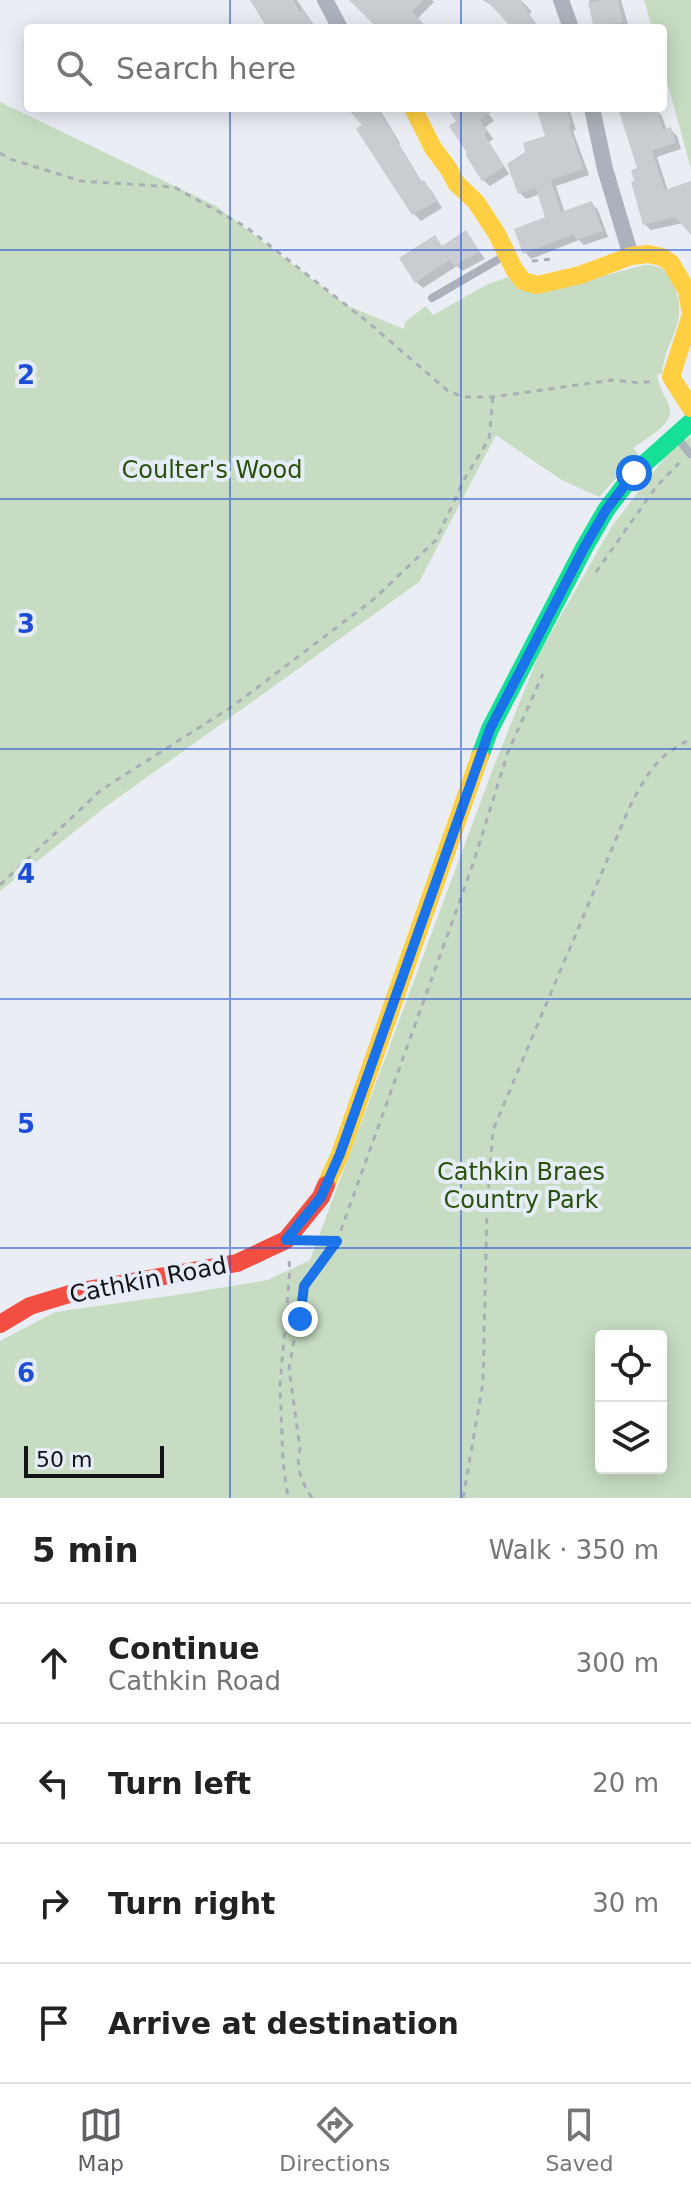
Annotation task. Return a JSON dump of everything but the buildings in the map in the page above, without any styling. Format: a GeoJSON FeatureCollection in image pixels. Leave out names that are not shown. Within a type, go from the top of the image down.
{"type":"FeatureCollection","features":[{"type":"Feature","properties":{"kind":"main road"},"geometry":{"type":"LineString","coordinates":[[415,112],[433,148],[456,183],[476,202],[523,281],[537,285],[580,275],[631,256],[648,254],[671,263],[687,291],[691,315],[671,377],[691,408]]}},
{"type":"Feature","properties":{"kind":"main road","name":"Cathkin Road"},"geometry":{"type":"LineString","coordinates":[[0,1324],[30,1306],[61,1297],[237,1263],[286,1240],[321,1197],[340,1154],[490,729],[606,510],[634,473],[691,422]]}},
{"type":"Feature","properties":{"kind":"street"},"geometry":{"type":"LineString","coordinates":[[325,0],[338,24]]}},
{"type":"Feature","properties":{"kind":"street"},"geometry":{"type":"LineString","coordinates":[[561,0],[570,24]]}},
{"type":"Feature","properties":{"kind":"street"},"geometry":{"type":"LineString","coordinates":[[593,112],[605,169],[631,256]]}},
{"type":"Feature","properties":{"kind":"lane"},"geometry":{"type":"LineString","coordinates":[[432,298],[507,255]]}},
{"type":"Feature","properties":{"kind":"lane"},"geometry":{"type":"LineString","coordinates":[[676,435],[690,454]]}},
{"type":"Feature","properties":{"kind":"path"},"geometry":{"type":"LineString","coordinates":[[0,153],[10,159],[81,181],[174,187],[246,227],[369,323],[448,391],[464,397],[493,397],[612,380],[640,383],[671,377]]}},
{"type":"Feature","properties":{"kind":"path"},"geometry":{"type":"LineString","coordinates":[[0,885],[101,790],[233,706],[374,599],[436,540],[465,478],[489,439],[493,397]]}},
{"type":"Feature","properties":{"kind":"path"},"geometry":{"type":"LineString","coordinates":[[596,573],[656,487],[670,470],[690,454]]}},
{"type":"Feature","properties":{"kind":"path"},"geometry":{"type":"LineString","coordinates":[[312,1498],[301,1479],[297,1460],[300,1449],[289,1368],[304,1286],[337,1241],[472,867],[508,752],[547,667]]}},
{"type":"Feature","properties":{"kind":"path"},"geometry":{"type":"LineString","coordinates":[[463,1498],[483,1383],[487,1206],[493,1130],[630,806],[648,773],[670,749],[691,739]]}},
{"type":"Feature","properties":{"kind":"path"},"geometry":{"type":"LineString","coordinates":[[290,1498],[283,1461],[280,1385],[290,1269],[286,1240],[337,1241]]}},
{"type":"Feature","properties":{"kind":"green space"},"geometry":{"type":"Polygon","coordinates":[[[644,0],[691,0],[691,169],[667,82],[667,24],[651,24],[644,0]]]}},
{"type":"Feature","properties":{"kind":"green space","name":"Coulter's Wood"},"geometry":{"type":"Polygon","coordinates":[[[0,102],[216,206],[346,305],[404,329],[405,322],[426,306],[433,315],[488,284],[509,277],[537,294],[644,265],[659,267],[669,275],[679,310],[662,373],[657,375],[669,406],[668,418],[658,430],[633,448],[638,454],[599,497],[560,479],[496,435],[419,582],[104,808],[0,891],[0,102]]]}},
{"type":"Feature","properties":{"kind":"green space","name":"Cathkin Braes Country Park"},"geometry":{"type":"Polygon","coordinates":[[[691,436],[691,1498],[0,1498],[0,1341],[55,1312],[268,1280],[310,1260],[492,771],[539,654],[612,526],[669,452],[691,436]]]}},
{"type":"Feature","properties":{"kind":"traffic: fast"},"geometry":{"type":"LineString","coordinates":[[480,756],[490,729],[606,510],[634,473],[691,422]]}},
{"type":"Feature","properties":{"kind":"traffic: slow"},"geometry":{"type":"LineString","coordinates":[[415,112],[433,148],[456,183],[476,202],[523,281],[537,285],[580,275],[631,256],[648,254],[671,263],[687,291],[691,315],[671,377],[691,408]]}},
{"type":"Feature","properties":{"kind":"traffic: slow"},"geometry":{"type":"LineString","coordinates":[[326,1185],[340,1154],[480,756]]}},
{"type":"Feature","properties":{"kind":"traffic: jam"},"geometry":{"type":"LineString","coordinates":[[0,1324],[30,1306],[76,1292],[237,1263],[286,1240],[321,1197],[326,1185]]}},
{"type":"Feature","properties":{"kind":"route"},"geometry":{"type":"LineString","coordinates":[[300,1319],[304,1286],[337,1241],[286,1240],[321,1197],[340,1154],[490,729],[584,548],[606,510],[634,473]]}}]}
